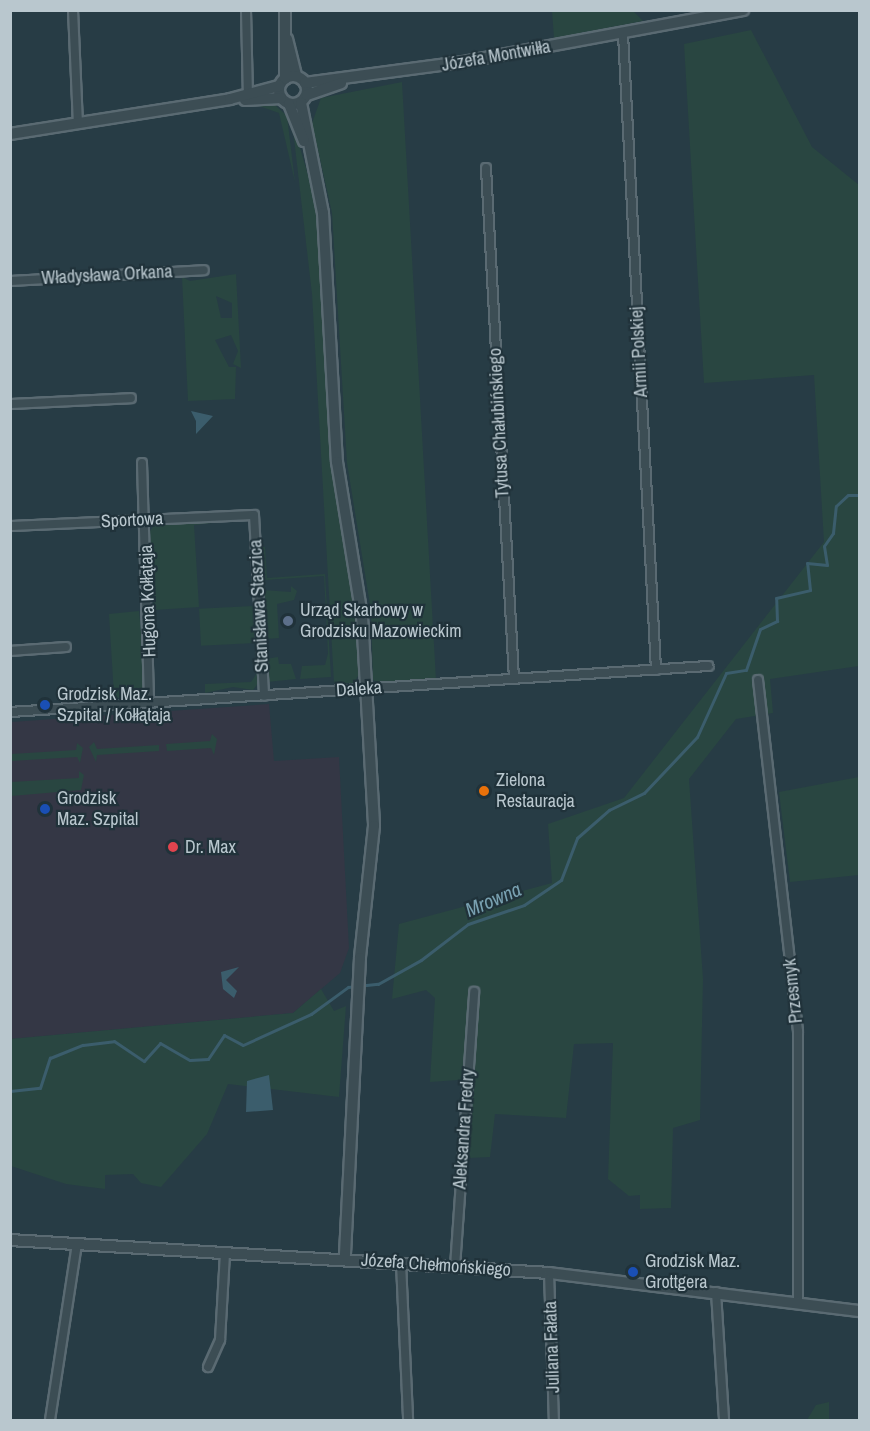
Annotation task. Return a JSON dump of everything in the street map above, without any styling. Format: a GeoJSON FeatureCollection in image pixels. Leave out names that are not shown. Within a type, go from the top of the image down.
{"type":"FeatureCollection","features":[{"type":"Feature","properties":{"kind":"street"},"geometry":{"type":"LineString","coordinates":[[73,10],[78,123]]}},
{"type":"Feature","properties":{"kind":"street"},"geometry":{"type":"LineString","coordinates":[[246,10],[248,97]]}},
{"type":"Feature","properties":{"kind":"street"},"geometry":{"type":"LineString","coordinates":[[285,10],[282,82],[285,101],[310,152]]}},
{"type":"Feature","properties":{"kind":"street","name":"Józefa Montwiłła"},"geometry":{"type":"LineString","coordinates":[[282,82],[301,79],[347,81],[623,34],[743,10]]}},
{"type":"Feature","properties":{"kind":"street"},"geometry":{"type":"LineString","coordinates":[[285,30],[301,79],[310,152],[323,213],[337,462],[362,616],[374,847],[359,975],[345,1259]]}},
{"type":"Feature","properties":{"kind":"street","name":"Armii Polskiej"},"geometry":{"type":"LineString","coordinates":[[623,34],[656,670]]}},
{"type":"Feature","properties":{"kind":"street","name":"Józefa Montwiłła"},"geometry":{"type":"LineString","coordinates":[[285,101],[304,99],[347,81]]}},
{"type":"Feature","properties":{"kind":"street"},"geometry":{"type":"LineString","coordinates":[[248,97],[282,82]]}},
{"type":"Feature","properties":{"kind":"street"},"geometry":{"type":"LineString","coordinates":[[10,134],[230,99],[248,97],[285,101]]}},
{"type":"Feature","properties":{"kind":"street","name":"Tytusa Chałubińskiego"},"geometry":{"type":"LineString","coordinates":[[486,168],[514,679]]}},
{"type":"Feature","properties":{"kind":"street","name":"Władysława Orkana"},"geometry":{"type":"LineString","coordinates":[[10,281],[204,270]]}},
{"type":"Feature","properties":{"kind":"street"},"geometry":{"type":"LineString","coordinates":[[10,404],[131,398]]}},
{"type":"Feature","properties":{"kind":"street","name":"Hugona Kołłątaja"},"geometry":{"type":"LineString","coordinates":[[142,463],[149,703]]}},
{"type":"Feature","properties":{"kind":"street","name":"Sportowa"},"geometry":{"type":"LineString","coordinates":[[10,526],[254,515]]}},
{"type":"Feature","properties":{"kind":"street","name":"Stanisława Staszica"},"geometry":{"type":"LineString","coordinates":[[254,515],[264,696]]}},
{"type":"Feature","properties":{"kind":"street"},"geometry":{"type":"LineString","coordinates":[[10,651],[66,646]]}},
{"type":"Feature","properties":{"kind":"street","name":"Daleka"},"geometry":{"type":"LineString","coordinates":[[10,712],[708,666]]}},
{"type":"Feature","properties":{"kind":"street","name":"Przesmyk"},"geometry":{"type":"LineString","coordinates":[[758,680],[798,1031],[798,1304]]}},
{"type":"Feature","properties":{"kind":"street","name":"Aleksandra Fredry"},"geometry":{"type":"LineString","coordinates":[[455,1267],[474,992]]}},
{"type":"Feature","properties":{"kind":"street","name":"Józefa Chełmońskiego"},"geometry":{"type":"LineString","coordinates":[[10,1240],[549,1273],[860,1311]]}},
{"type":"Feature","properties":{"kind":"street"},"geometry":{"type":"LineString","coordinates":[[50,1420],[77,1244]]}},
{"type":"Feature","properties":{"kind":"street"},"geometry":{"type":"LineString","coordinates":[[208,1366],[220,1340],[225,1252]]}},
{"type":"Feature","properties":{"kind":"street"},"geometry":{"type":"LineString","coordinates":[[401,1263],[408,1420]]}},
{"type":"Feature","properties":{"kind":"street","name":"Juliana Fałata"},"geometry":{"type":"LineString","coordinates":[[549,1273],[554,1420]]}},
{"type":"Feature","properties":{"kind":"street"},"geometry":{"type":"LineString","coordinates":[[716,1292],[724,1420]]}},
{"type":"Feature","properties":{"kind":"shaded area"},"geometry":{"type":"Polygon","coordinates":[[[191,411],[213,416],[196,434],[196,421],[191,411]]]}},
{"type":"Feature","properties":{"kind":"shaded area"},"geometry":{"type":"Polygon","coordinates":[[[269,704],[274,761],[339,757],[349,948],[340,973],[293,1013],[11,1039],[11,722],[269,704]]]}},
{"type":"Feature","properties":{"kind":"shaded area"},"geometry":{"type":"Polygon","coordinates":[[[239,967],[226,980],[237,991],[234,998],[223,989],[221,972],[239,967]]]}},
{"type":"Feature","properties":{"kind":"shaded area"},"geometry":{"type":"Polygon","coordinates":[[[269,1075],[273,1110],[246,1112],[247,1081],[269,1075]]]}},
{"type":"Feature","properties":{"kind":"green space"},"geometry":{"type":"Polygon","coordinates":[[[552,11],[633,11],[643,21],[554,38],[552,11]]]}},
{"type":"Feature","properties":{"kind":"green space"},"geometry":{"type":"Polygon","coordinates":[[[751,30],[812,147],[859,185],[859,666],[770,679],[773,713],[736,719],[689,779],[703,979],[700,1120],[673,1128],[671,1208],[640,1209],[640,1195],[629,1196],[608,1179],[613,1043],[574,1044],[566,1118],[495,1114],[490,1157],[469,1158],[472,1079],[430,1082],[435,998],[426,990],[392,999],[399,924],[552,883],[548,824],[624,798],[824,542],[814,375],[704,383],[684,44],[751,30]]]}},
{"type":"Feature","properties":{"kind":"green space"},"geometry":{"type":"Polygon","coordinates":[[[402,82],[436,680],[383,684],[373,680],[371,611],[347,463],[332,213],[312,123],[321,98],[402,82]]]}},
{"type":"Feature","properties":{"kind":"green space"},"geometry":{"type":"Polygon","coordinates":[[[275,105],[287,116],[295,182],[279,113],[259,106],[275,105]]]}},
{"type":"Feature","properties":{"kind":"green space"},"geometry":{"type":"Polygon","coordinates":[[[292,121],[318,209],[337,501],[359,636],[359,674],[354,683],[334,683],[312,294],[292,121]]]}},
{"type":"Feature","properties":{"kind":"green space"},"geometry":{"type":"Polygon","coordinates":[[[236,274],[241,368],[233,364],[238,351],[231,335],[215,340],[229,367],[236,367],[235,399],[188,401],[182,277],[190,281],[236,274]],[[216,296],[221,318],[232,318],[232,303],[216,296]]]}},
{"type":"Feature","properties":{"kind":"green space"},"geometry":{"type":"Polygon","coordinates":[[[230,521],[194,525],[199,607],[154,610],[150,531],[155,524],[230,521]]]}},
{"type":"Feature","properties":{"kind":"green space"},"geometry":{"type":"Polygon","coordinates":[[[265,547],[267,578],[325,574],[331,677],[300,679],[302,666],[325,665],[328,653],[324,576],[265,580],[259,548],[265,547]]]}},
{"type":"Feature","properties":{"kind":"green space"},"geometry":{"type":"Polygon","coordinates":[[[291,586],[297,591],[294,600],[277,604],[279,638],[266,639],[263,590],[291,592],[291,586]]]}},
{"type":"Feature","properties":{"kind":"green space"},"geometry":{"type":"Polygon","coordinates":[[[253,606],[255,643],[201,646],[199,609],[253,606]]]}},
{"type":"Feature","properties":{"kind":"green space"},"geometry":{"type":"Polygon","coordinates":[[[139,611],[147,694],[121,699],[114,696],[109,614],[139,611]]]}},
{"type":"Feature","properties":{"kind":"green space"},"geometry":{"type":"Polygon","coordinates":[[[278,657],[279,664],[291,664],[296,679],[267,682],[266,659],[278,657]]]}},
{"type":"Feature","properties":{"kind":"green space"},"geometry":{"type":"Polygon","coordinates":[[[257,673],[259,682],[253,690],[233,687],[205,693],[205,684],[251,682],[257,673]]]}},
{"type":"Feature","properties":{"kind":"green space"},"geometry":{"type":"Polygon","coordinates":[[[212,734],[217,739],[214,755],[211,748],[167,751],[166,744],[210,741],[212,734]]]}},
{"type":"Feature","properties":{"kind":"green space"},"geometry":{"type":"Polygon","coordinates":[[[94,742],[97,749],[159,745],[159,751],[97,755],[96,762],[89,747],[94,742]]]}},
{"type":"Feature","properties":{"kind":"green space"},"geometry":{"type":"Polygon","coordinates":[[[77,743],[83,748],[80,763],[77,757],[11,761],[11,754],[76,750],[77,743]]]}},
{"type":"Feature","properties":{"kind":"green space"},"geometry":{"type":"Polygon","coordinates":[[[79,771],[84,775],[81,790],[11,796],[11,782],[79,778],[79,771]]]}},
{"type":"Feature","properties":{"kind":"green space"},"geometry":{"type":"Polygon","coordinates":[[[859,777],[859,875],[790,882],[779,792],[859,777]]]}},
{"type":"Feature","properties":{"kind":"green space"},"geometry":{"type":"Polygon","coordinates":[[[321,989],[334,1011],[346,1006],[339,1097],[228,1084],[207,1134],[161,1187],[141,1183],[133,1174],[105,1175],[105,1189],[66,1184],[11,1166],[10,1039],[293,1013],[321,989]]]}},
{"type":"Feature","properties":{"kind":"green space"},"geometry":{"type":"Polygon","coordinates":[[[829,1402],[829,1420],[807,1420],[816,1405],[829,1402]]]}},
{"type":"Feature","properties":{"kind":"waterway","name":"Mrowna"},"geometry":{"type":"LineString","coordinates":[[10,1091],[40,1088],[50,1058],[83,1045],[114,1041],[144,1061],[160,1043],[190,1060],[208,1059],[224,1035],[243,1045],[311,1014],[348,987],[378,984],[421,960],[468,924],[524,905],[561,880],[577,838],[609,810],[644,793],[697,737],[726,673],[746,670],[760,629],[777,621],[776,598],[810,590],[807,563],[827,565],[824,546],[833,533],[836,506],[848,495],[860,495]]}},
{"type":"Feature","properties":{"kind":"place","name":"Urząd Skarbowy w Grodzisku Mazowieckim"},"geometry":{"type":"Point","coordinates":[288,621]}},
{"type":"Feature","properties":{"kind":"place","name":"Grodzisk Maz. Szpital / Kołłątaja"},"geometry":{"type":"Point","coordinates":[45,705]}},
{"type":"Feature","properties":{"kind":"place","name":"Zielona Restauracja"},"geometry":{"type":"Point","coordinates":[484,791]}},
{"type":"Feature","properties":{"kind":"place","name":"Grodzisk Maz. Szpital"},"geometry":{"type":"Point","coordinates":[45,809]}},
{"type":"Feature","properties":{"kind":"place","name":"Dr. Max"},"geometry":{"type":"Point","coordinates":[173,847]}},
{"type":"Feature","properties":{"kind":"place","name":"Grodzisk Maz. Grottgera"},"geometry":{"type":"Point","coordinates":[633,1272]}}]}
